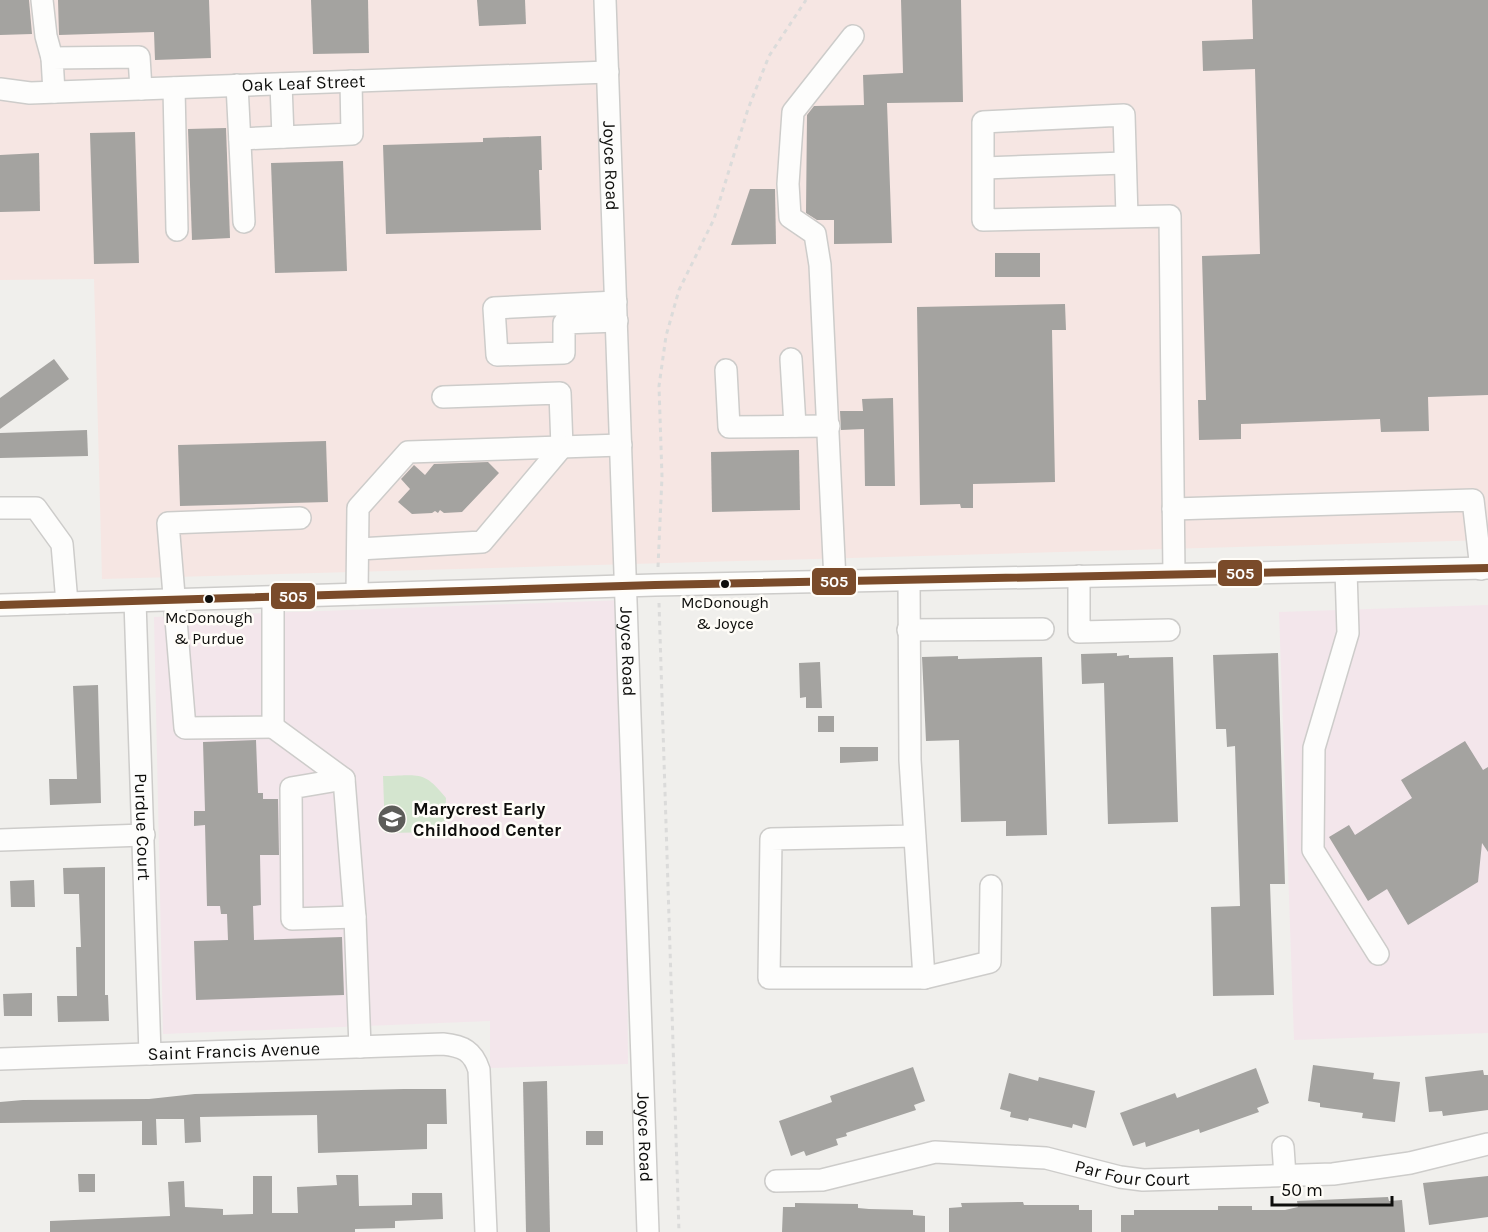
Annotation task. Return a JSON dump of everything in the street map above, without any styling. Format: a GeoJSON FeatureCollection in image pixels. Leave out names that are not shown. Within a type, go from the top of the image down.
{"type":"FeatureCollection","features":[{"type":"Feature","properties":{"kind":"street"},"geometry":{"type":"LineString","coordinates":[[42,0],[46,36],[52,58],[54,92]]}},
{"type":"Feature","properties":{"kind":"street","name":"Joyce Road"},"geometry":{"type":"LineString","coordinates":[[605,0],[648,1232]]}},
{"type":"Feature","properties":{"kind":"street"},"geometry":{"type":"LineString","coordinates":[[835,581],[820,264],[815,234],[790,217],[788,184],[793,112],[853,36]]}},
{"type":"Feature","properties":{"kind":"street"},"geometry":{"type":"LineString","coordinates":[[52,58],[139,57],[141,89]]}},
{"type":"Feature","properties":{"kind":"street","name":"Oak Leaf Street"},"geometry":{"type":"LineString","coordinates":[[0,89],[30,93],[608,72]]}},
{"type":"Feature","properties":{"kind":"street"},"geometry":{"type":"LineString","coordinates":[[240,139],[352,134],[351,81]]}},
{"type":"Feature","properties":{"kind":"street"},"geometry":{"type":"LineString","coordinates":[[281,84],[283,137]]}},
{"type":"Feature","properties":{"kind":"street"},"geometry":{"type":"LineString","coordinates":[[237,85],[244,222]]}},
{"type":"Feature","properties":{"kind":"street"},"geometry":{"type":"LineString","coordinates":[[174,88],[177,230]]}},
{"type":"Feature","properties":{"kind":"street"},"geometry":{"type":"LineString","coordinates":[[1127,217],[1124,115],[983,122],[983,220],[1127,217],[1170,216],[1174,574]]}},
{"type":"Feature","properties":{"kind":"street"},"geometry":{"type":"LineString","coordinates":[[984,168],[1125,163]]}},
{"type":"Feature","properties":{"kind":"street"},"geometry":{"type":"LineString","coordinates":[[564,313],[617,312]]}},
{"type":"Feature","properties":{"kind":"street"},"geometry":{"type":"LineString","coordinates":[[791,359],[795,426]]}},
{"type":"Feature","properties":{"kind":"street"},"geometry":{"type":"LineString","coordinates":[[726,370],[729,427],[829,426]]}},
{"type":"Feature","properties":{"kind":"street"},"geometry":{"type":"LineString","coordinates":[[359,549],[482,542],[561,447],[560,393],[443,397]]}},
{"type":"Feature","properties":{"kind":"street"},"geometry":{"type":"LineString","coordinates":[[357,594],[358,508],[408,452],[621,445]]}},
{"type":"Feature","properties":{"kind":"street"},"geometry":{"type":"LineString","coordinates":[[0,605],[627,586],[1484,569],[1473,500],[1173,509]]}},
{"type":"Feature","properties":{"kind":"street"},"geometry":{"type":"LineString","coordinates":[[0,508],[36,508],[62,544],[67,603]]}},
{"type":"Feature","properties":{"kind":"street"},"geometry":{"type":"LineString","coordinates":[[300,518],[168,523],[171,583],[175,600],[185,728],[273,726],[344,779],[356,917],[360,1047]]}},
{"type":"Feature","properties":{"kind":"street"},"geometry":{"type":"LineString","coordinates":[[1346,571],[1348,633],[1314,748],[1313,850],[1378,954]]}},
{"type":"Feature","properties":{"kind":"street"},"geometry":{"type":"LineString","coordinates":[[1079,576],[1079,632],[1169,630]]}},
{"type":"Feature","properties":{"kind":"street"},"geometry":{"type":"LineString","coordinates":[[909,580],[910,760],[924,978]]}},
{"type":"Feature","properties":{"kind":"street"},"geometry":{"type":"LineString","coordinates":[[273,597],[273,726]]}},
{"type":"Feature","properties":{"kind":"street","name":"Purdue Court"},"geometry":{"type":"LineString","coordinates":[[135,601],[150,1054]]}},
{"type":"Feature","properties":{"kind":"street"},"geometry":{"type":"LineString","coordinates":[[908,630],[1043,629]]}},
{"type":"Feature","properties":{"kind":"street"},"geometry":{"type":"LineString","coordinates":[[344,779],[291,788],[292,919],[356,917]]}},
{"type":"Feature","properties":{"kind":"street"},"geometry":{"type":"LineString","coordinates":[[0,840],[144,835]]}},
{"type":"Feature","properties":{"kind":"street"},"geometry":{"type":"LineString","coordinates":[[915,836],[771,839],[769,978],[924,978],[990,962],[991,885]]}},
{"type":"Feature","properties":{"kind":"street","name":"Saint Francis Avenue"},"geometry":{"type":"LineString","coordinates":[[0,1059],[443,1044],[467,1049],[475,1058],[479,1070],[486,1232]]}},
{"type":"Feature","properties":{"kind":"street","name":"Par Four Court"},"geometry":{"type":"LineString","coordinates":[[776,1181],[822,1180],[935,1152],[1046,1158],[1120,1177],[1143,1180],[1285,1176],[1378,1170],[1488,1144]]}},
{"type":"Feature","properties":{"kind":"street"},"geometry":{"type":"LineString","coordinates":[[1283,1147],[1285,1176]]}},
{"type":"Feature","properties":{"kind":"path"},"geometry":{"type":"LineString","coordinates":[[657,570],[662,477],[658,386],[666,336],[679,290],[714,219],[748,109],[769,56],[806,0]]}},
{"type":"Feature","properties":{"kind":"path"},"geometry":{"type":"LineString","coordinates":[[660,604],[679,1232]]}},
{"type":"Feature","properties":{"kind":"shaded area"},"geometry":{"type":"Polygon","coordinates":[[[0,0],[1488,0],[1488,540],[102,579],[94,279],[0,280],[0,0]]]}},
{"type":"Feature","properties":{"kind":"shaded area","name":"Marycrest Early Childhood Center"},"geometry":{"type":"Polygon","coordinates":[[[624,600],[628,1064],[490,1068],[490,1021],[163,1034],[154,617],[624,600]]]}},
{"type":"Feature","properties":{"kind":"shaded area"},"geometry":{"type":"Polygon","coordinates":[[[1488,605],[1488,1033],[1294,1040],[1279,612],[1488,605]]]}},
{"type":"Feature","properties":{"kind":"green space"},"geometry":{"type":"Polygon","coordinates":[[[412,775],[431,782],[446,798],[444,832],[385,833],[383,776],[412,775]]]}},
{"type":"Feature","properties":{"kind":"building"},"geometry":{"type":"Polygon","coordinates":[[[0,0],[29,0],[32,34],[0,35],[0,0]]]}},
{"type":"Feature","properties":{"kind":"building"},"geometry":{"type":"Polygon","coordinates":[[[58,0],[209,0],[211,58],[155,60],[154,32],[59,35],[58,0]]]}},
{"type":"Feature","properties":{"kind":"building"},"geometry":{"type":"Polygon","coordinates":[[[311,0],[368,0],[369,53],[313,54],[311,0]]]}},
{"type":"Feature","properties":{"kind":"building"},"geometry":{"type":"Polygon","coordinates":[[[477,0],[525,0],[526,24],[479,26],[477,0]]]}},
{"type":"Feature","properties":{"kind":"building"},"geometry":{"type":"Polygon","coordinates":[[[901,0],[961,0],[963,102],[887,103],[892,243],[834,244],[834,220],[817,220],[806,213],[807,115],[814,106],[864,105],[863,75],[903,73],[901,0]]]}},
{"type":"Feature","properties":{"kind":"building"},"geometry":{"type":"Polygon","coordinates":[[[1252,0],[1488,0],[1488,395],[1428,397],[1429,431],[1381,432],[1380,419],[1241,424],[1241,439],[1199,440],[1198,400],[1206,400],[1202,256],[1260,254],[1255,69],[1203,71],[1202,41],[1253,39],[1252,0]]]}},
{"type":"Feature","properties":{"kind":"building"},"geometry":{"type":"Polygon","coordinates":[[[226,128],[230,238],[192,240],[188,129],[226,128]]]}},
{"type":"Feature","properties":{"kind":"building"},"geometry":{"type":"Polygon","coordinates":[[[135,132],[139,263],[94,264],[90,133],[135,132]]]}},
{"type":"Feature","properties":{"kind":"building"},"geometry":{"type":"Polygon","coordinates":[[[541,136],[542,170],[539,170],[541,230],[386,234],[383,145],[483,142],[483,138],[541,136]]]}},
{"type":"Feature","properties":{"kind":"building"},"geometry":{"type":"Polygon","coordinates":[[[39,153],[40,211],[0,212],[0,155],[39,153]]]}},
{"type":"Feature","properties":{"kind":"building"},"geometry":{"type":"Polygon","coordinates":[[[343,161],[347,271],[275,273],[271,163],[343,161]]]}},
{"type":"Feature","properties":{"kind":"building"},"geometry":{"type":"Polygon","coordinates":[[[750,189],[775,189],[776,244],[731,245],[750,189]]]}},
{"type":"Feature","properties":{"kind":"building"},"geometry":{"type":"Polygon","coordinates":[[[995,253],[1040,253],[1040,277],[995,277],[995,253]]]}},
{"type":"Feature","properties":{"kind":"building"},"geometry":{"type":"Polygon","coordinates":[[[1065,304],[1066,330],[1052,330],[1055,482],[973,484],[973,508],[961,508],[960,504],[920,505],[917,307],[1065,304]]]}},
{"type":"Feature","properties":{"kind":"building"},"geometry":{"type":"Polygon","coordinates":[[[54,359],[69,379],[0,429],[0,398],[54,359]]]}},
{"type":"Feature","properties":{"kind":"building"},"geometry":{"type":"Polygon","coordinates":[[[893,398],[895,486],[865,486],[864,429],[841,430],[840,411],[863,411],[862,399],[893,398]]]}},
{"type":"Feature","properties":{"kind":"building"},"geometry":{"type":"Polygon","coordinates":[[[87,430],[88,456],[0,458],[0,433],[87,430]]]}},
{"type":"Feature","properties":{"kind":"building"},"geometry":{"type":"Polygon","coordinates":[[[326,441],[328,502],[180,506],[178,445],[326,441]]]}},
{"type":"Feature","properties":{"kind":"building"},"geometry":{"type":"Polygon","coordinates":[[[799,450],[800,510],[712,512],[711,452],[799,450]]]}},
{"type":"Feature","properties":{"kind":"building"},"geometry":{"type":"Polygon","coordinates":[[[488,462],[499,473],[462,512],[444,513],[440,510],[438,513],[435,511],[412,514],[398,502],[410,489],[401,479],[414,465],[425,475],[434,464],[488,462]]]}},
{"type":"Feature","properties":{"kind":"building"},"geometry":{"type":"Polygon","coordinates":[[[1117,653],[1117,656],[1129,655],[1129,658],[1173,657],[1178,822],[1108,824],[1104,683],[1082,684],[1081,654],[1117,653]]]}},
{"type":"Feature","properties":{"kind":"building"},"geometry":{"type":"Polygon","coordinates":[[[1278,653],[1285,884],[1270,884],[1274,995],[1213,996],[1211,907],[1240,906],[1235,746],[1227,747],[1226,729],[1216,729],[1213,655],[1278,653]]]}},
{"type":"Feature","properties":{"kind":"building"},"geometry":{"type":"Polygon","coordinates":[[[958,656],[958,659],[1042,657],[1047,835],[1006,836],[1006,821],[961,822],[959,740],[926,741],[922,657],[958,656]]]}},
{"type":"Feature","properties":{"kind":"building"},"geometry":{"type":"Polygon","coordinates":[[[820,662],[822,708],[806,708],[806,697],[800,698],[799,663],[820,662]]]}},
{"type":"Feature","properties":{"kind":"building"},"geometry":{"type":"Polygon","coordinates":[[[98,685],[101,803],[50,805],[49,779],[77,779],[73,686],[98,685]]]}},
{"type":"Feature","properties":{"kind":"building"},"geometry":{"type":"Polygon","coordinates":[[[818,716],[834,716],[834,732],[818,732],[818,716]]]}},
{"type":"Feature","properties":{"kind":"building"},"geometry":{"type":"Polygon","coordinates":[[[256,740],[258,793],[263,793],[263,799],[278,799],[279,855],[260,855],[261,905],[253,906],[254,940],[342,937],[344,995],[196,1000],[194,941],[228,940],[227,914],[221,914],[220,906],[207,906],[205,825],[194,826],[194,811],[205,811],[203,742],[256,740]]]}},
{"type":"Feature","properties":{"kind":"building"},"geometry":{"type":"Polygon","coordinates":[[[1465,741],[1483,770],[1488,767],[1488,852],[1482,843],[1478,882],[1408,925],[1387,889],[1368,901],[1329,837],[1349,825],[1355,835],[1412,798],[1401,780],[1465,741]]]}},
{"type":"Feature","properties":{"kind":"building"},"geometry":{"type":"Polygon","coordinates":[[[840,747],[878,747],[878,761],[840,763],[840,747]]]}},
{"type":"Feature","properties":{"kind":"building"},"geometry":{"type":"Polygon","coordinates":[[[105,867],[105,995],[108,995],[109,1021],[58,1022],[57,996],[77,996],[76,947],[81,947],[79,894],[64,894],[63,868],[105,867]]]}},
{"type":"Feature","properties":{"kind":"building"},"geometry":{"type":"Polygon","coordinates":[[[34,880],[35,907],[11,907],[10,881],[34,880]]]}},
{"type":"Feature","properties":{"kind":"building"},"geometry":{"type":"Polygon","coordinates":[[[32,993],[32,1016],[4,1016],[3,994],[32,993]]]}},
{"type":"Feature","properties":{"kind":"building"},"geometry":{"type":"Polygon","coordinates":[[[1313,1065],[1374,1073],[1373,1079],[1400,1082],[1395,1122],[1362,1118],[1363,1113],[1320,1107],[1320,1103],[1308,1101],[1313,1065]]]}},
{"type":"Feature","properties":{"kind":"building"},"geometry":{"type":"Polygon","coordinates":[[[913,1067],[925,1101],[914,1105],[916,1110],[846,1133],[847,1136],[836,1139],[838,1145],[806,1156],[804,1151],[791,1156],[779,1121],[832,1102],[830,1096],[913,1067]]]}},
{"type":"Feature","properties":{"kind":"building"},"geometry":{"type":"Polygon","coordinates":[[[1256,1068],[1269,1103],[1257,1108],[1259,1112],[1200,1133],[1199,1129],[1146,1147],[1145,1142],[1133,1146],[1120,1113],[1175,1093],[1177,1098],[1256,1068]]]}},
{"type":"Feature","properties":{"kind":"building"},"geometry":{"type":"Polygon","coordinates":[[[1483,1070],[1484,1075],[1488,1075],[1488,1110],[1443,1116],[1442,1111],[1429,1112],[1425,1077],[1483,1070]]]}},
{"type":"Feature","properties":{"kind":"building"},"geometry":{"type":"Polygon","coordinates":[[[1009,1073],[1038,1081],[1039,1077],[1095,1091],[1086,1128],[1073,1124],[1072,1128],[1029,1118],[1028,1121],[1010,1117],[1011,1112],[1000,1109],[1009,1073]]]}},
{"type":"Feature","properties":{"kind":"building"},"geometry":{"type":"Polygon","coordinates":[[[547,1081],[550,1232],[526,1232],[523,1082],[547,1081]]]}},
{"type":"Feature","properties":{"kind":"building"},"geometry":{"type":"Polygon","coordinates":[[[446,1089],[447,1124],[427,1124],[427,1149],[318,1153],[317,1115],[200,1117],[201,1142],[185,1143],[184,1119],[156,1119],[157,1145],[142,1145],[142,1121],[0,1123],[0,1102],[23,1100],[149,1099],[195,1094],[446,1089]]]}},
{"type":"Feature","properties":{"kind":"building"},"geometry":{"type":"Polygon","coordinates":[[[586,1131],[603,1131],[603,1145],[586,1145],[586,1131]]]}},
{"type":"Feature","properties":{"kind":"building"},"geometry":{"type":"Polygon","coordinates":[[[78,1174],[95,1174],[95,1192],[79,1192],[78,1174]]]}},
{"type":"Feature","properties":{"kind":"building"},"geometry":{"type":"Polygon","coordinates":[[[336,1175],[358,1175],[359,1206],[412,1205],[412,1193],[442,1193],[443,1219],[395,1221],[395,1228],[355,1229],[355,1232],[50,1232],[50,1221],[170,1216],[168,1182],[184,1181],[185,1207],[223,1209],[223,1215],[253,1214],[253,1176],[272,1176],[272,1213],[298,1213],[297,1187],[337,1185],[336,1175]]]}},
{"type":"Feature","properties":{"kind":"building"},"geometry":{"type":"Polygon","coordinates":[[[1488,1176],[1488,1217],[1429,1225],[1423,1183],[1488,1176]]]}},
{"type":"Feature","properties":{"kind":"building"},"geometry":{"type":"Polygon","coordinates":[[[1388,1197],[1389,1201],[1402,1200],[1405,1232],[1121,1232],[1121,1215],[1134,1215],[1134,1210],[1218,1210],[1218,1206],[1252,1206],[1252,1210],[1285,1210],[1298,1207],[1297,1201],[1388,1197]]]}},
{"type":"Feature","properties":{"kind":"building"},"geometry":{"type":"Polygon","coordinates":[[[1023,1202],[1024,1205],[1079,1205],[1079,1210],[1092,1210],[1092,1232],[949,1232],[949,1208],[962,1207],[961,1203],[1023,1202]]]}},
{"type":"Feature","properties":{"kind":"building"},"geometry":{"type":"Polygon","coordinates":[[[795,1203],[858,1204],[858,1208],[913,1210],[913,1215],[925,1216],[925,1232],[782,1232],[783,1207],[795,1207],[795,1203]]]}},
{"type":"Feature","properties":{"kind":"transit line","name":"505"},"geometry":{"type":"LineString","coordinates":[[0,605],[655,585],[1488,568]]}},
{"type":"Feature","properties":{"kind":"place","name":"McDonough & Joyce"},"geometry":{"type":"Point","coordinates":[725,584]}},
{"type":"Feature","properties":{"kind":"place","name":"McDonough & Purdue"},"geometry":{"type":"Point","coordinates":[209,599]}},
{"type":"Feature","properties":{"kind":"place","name":"Marycrest Early Childhood Center"},"geometry":{"type":"Point","coordinates":[392,819]}}]}
